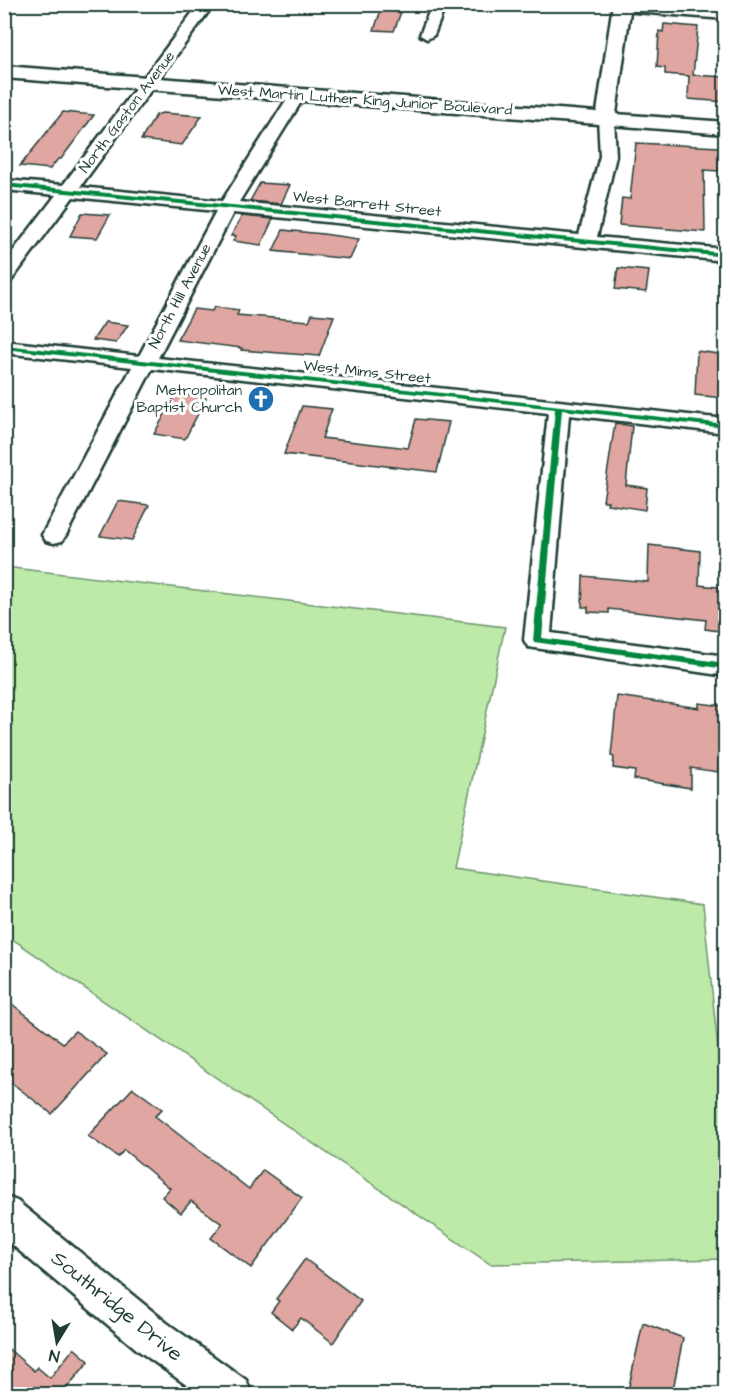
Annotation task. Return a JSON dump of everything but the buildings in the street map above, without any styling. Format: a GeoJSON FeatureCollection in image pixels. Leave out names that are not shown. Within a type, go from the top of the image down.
{"type":"FeatureCollection","features":[{"type":"Feature","properties":{"kind":"main road"},"geometry":{"type":"LineString","coordinates":[[606,118],[622,6]]}},
{"type":"Feature","properties":{"kind":"main road","name":"West Martin Luther King Junior Boulevard"},"geometry":{"type":"LineString","coordinates":[[4,72],[726,128]]}},
{"type":"Feature","properties":{"kind":"street","name":"North Gaston Avenue"},"geometry":{"type":"LineString","coordinates":[[4,277],[207,4]]}},
{"type":"Feature","properties":{"kind":"street"},"geometry":{"type":"LineString","coordinates":[[427,35],[439,4]]}},
{"type":"Feature","properties":{"kind":"street"},"geometry":{"type":"LineString","coordinates":[[622,6],[726,15]]}},
{"type":"Feature","properties":{"kind":"street","name":"North Hill Avenue"},"geometry":{"type":"LineString","coordinates":[[54,535],[228,206],[298,94]]}},
{"type":"Feature","properties":{"kind":"street"},"geometry":{"type":"LineString","coordinates":[[586,242],[608,156],[606,118]]}},
{"type":"Feature","properties":{"kind":"street","name":"West Barrett Street"},"geometry":{"type":"LineString","coordinates":[[4,185],[726,255]]}},
{"type":"Feature","properties":{"kind":"street","name":"West Mims Street"},"geometry":{"type":"LineString","coordinates":[[4,347],[726,426]]}},
{"type":"Feature","properties":{"kind":"street"},"geometry":{"type":"LineString","coordinates":[[559,408],[537,640],[726,666]]}},
{"type":"Feature","properties":{"kind":"street","name":"Southridge Drive"},"geometry":{"type":"LineString","coordinates":[[4,1214],[153,1337],[232,1395]]}},
{"type":"Feature","properties":{"kind":"green space"},"geometry":{"type":"Polygon","coordinates":[[[5,567],[505,627],[453,868],[703,904],[722,1088],[725,1092],[725,1259],[490,1264],[5,934],[5,567]]]}},
{"type":"Feature","properties":{"kind":"cycle path"},"geometry":{"type":"LineString","coordinates":[[4,185],[726,255]]}},
{"type":"Feature","properties":{"kind":"cycle path"},"geometry":{"type":"LineString","coordinates":[[4,347],[726,426]]}},
{"type":"Feature","properties":{"kind":"cycle path"},"geometry":{"type":"LineString","coordinates":[[559,408],[537,640],[726,666]]}},
{"type":"Feature","properties":{"kind":"place","name":"Metropolitan Baptist Church"},"geometry":{"type":"Point","coordinates":[261,399]}}]}
